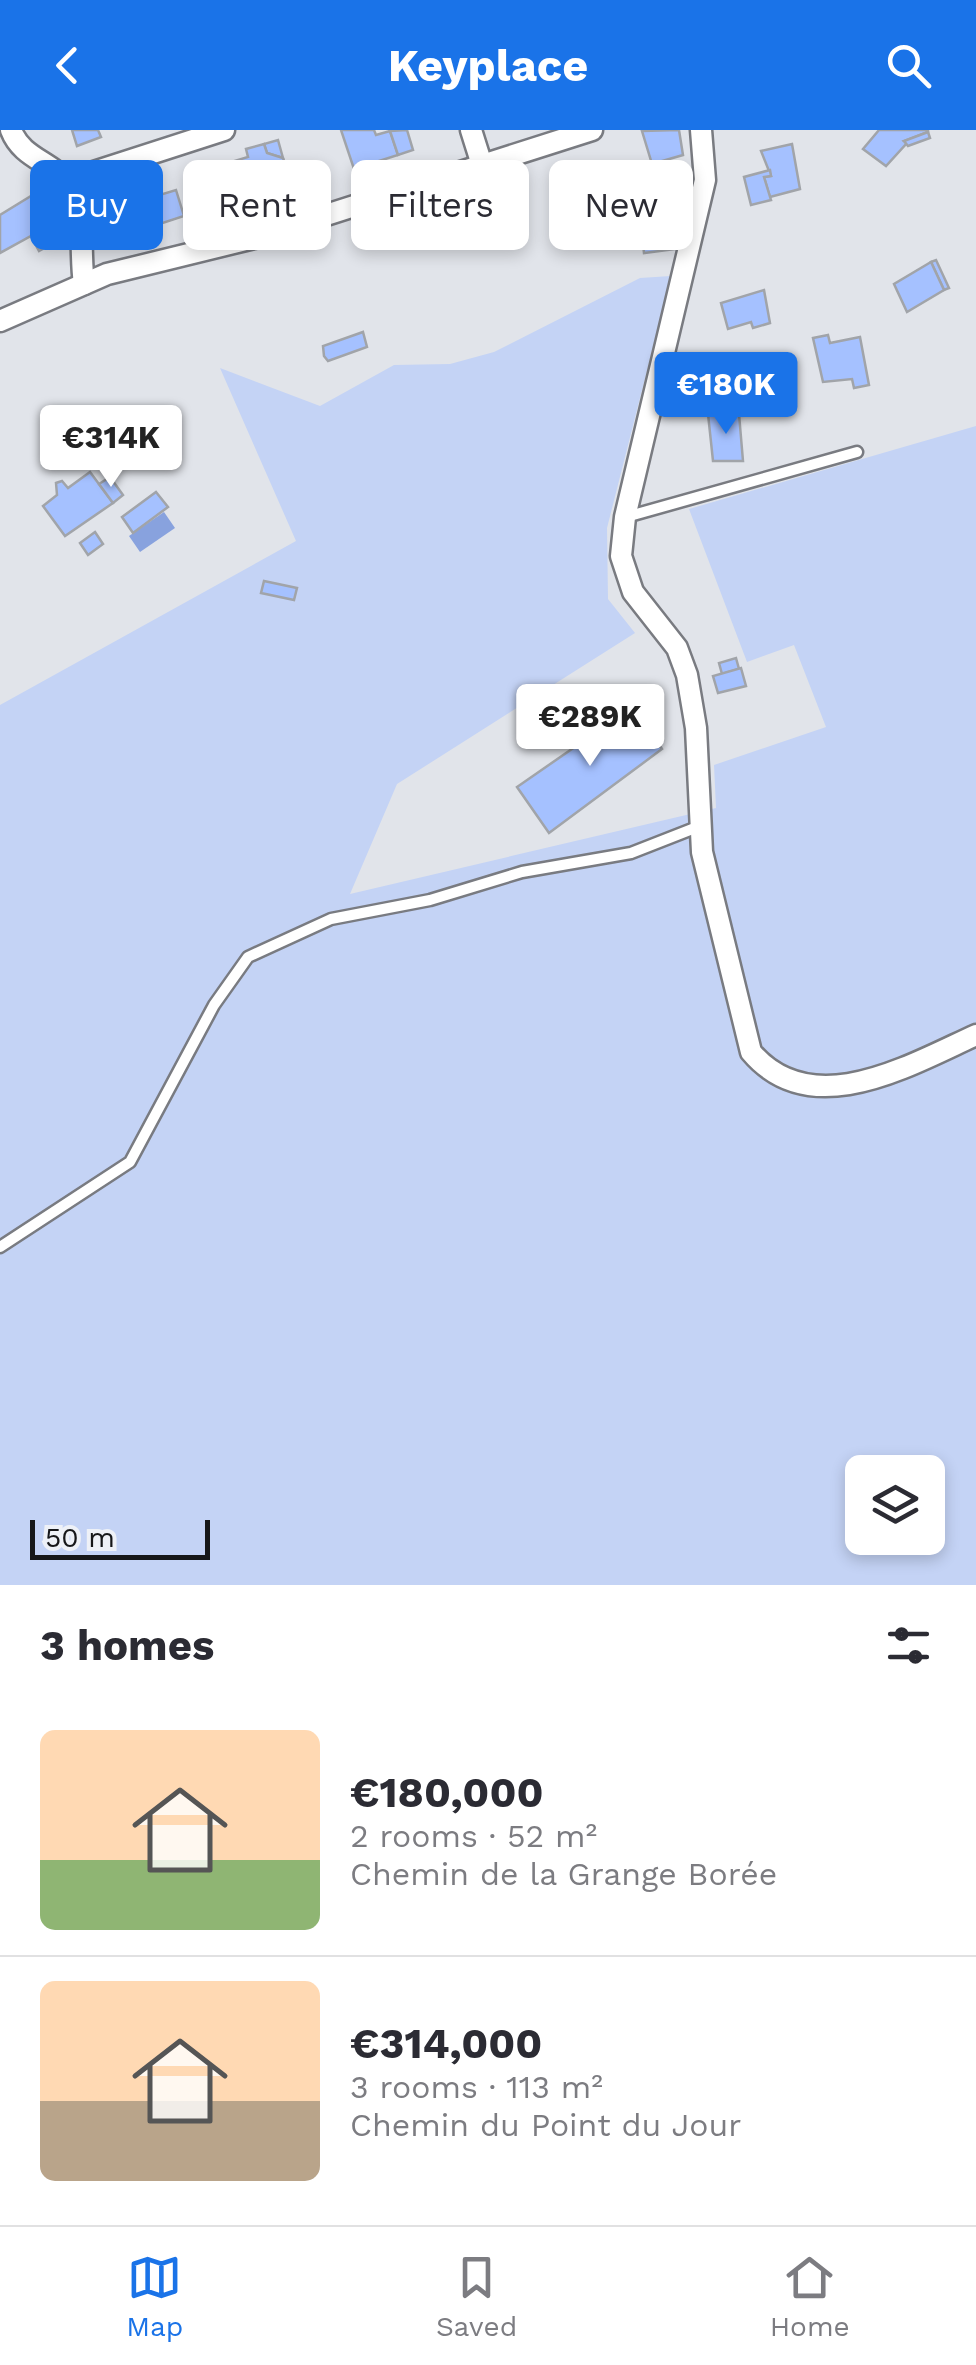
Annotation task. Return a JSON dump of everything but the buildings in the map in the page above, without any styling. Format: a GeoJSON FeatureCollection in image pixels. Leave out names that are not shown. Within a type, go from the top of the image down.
{"type":"FeatureCollection","features":[{"type":"Feature","properties":{"kind":"street"},"geometry":{"type":"LineString","coordinates":[[11,130],[26,154],[35,160]]}},
{"type":"Feature","properties":{"kind":"street"},"geometry":{"type":"LineString","coordinates":[[131,160],[224,130]]}},
{"type":"Feature","properties":{"kind":"street"},"geometry":{"type":"LineString","coordinates":[[471,130],[480,160]]}},
{"type":"Feature","properties":{"kind":"street"},"geometry":{"type":"LineString","coordinates":[[498,160],[592,130]]}},
{"type":"Feature","properties":{"kind":"street"},"geometry":{"type":"LineString","coordinates":[[701,130],[704,180],[626,517],[621,556],[633,592],[677,648],[687,675],[696,728],[700,826],[710,886],[751,1052],[764,1067],[806,1088],[837,1087],[880,1075],[976,1035]]}},
{"type":"Feature","properties":{"kind":"street"},"geometry":{"type":"LineString","coordinates":[[0,321],[107,274],[254,238],[351,207]]}},
{"type":"Feature","properties":{"kind":"street"},"geometry":{"type":"LineString","coordinates":[[83,250],[84,284]]}},
{"type":"Feature","properties":{"kind":"lane"},"geometry":{"type":"LineString","coordinates":[[626,517],[857,452]]}},
{"type":"Feature","properties":{"kind":"lane"},"geometry":{"type":"LineString","coordinates":[[0,1247],[130,1162],[214,1005],[248,957],[331,919],[430,900],[522,872],[631,854],[700,826]]}},
{"type":"Feature","properties":{"kind":"shaded area"},"geometry":{"type":"Polygon","coordinates":[[[671,276],[607,528],[608,599],[635,633],[397,784],[350,894],[716,808],[714,765],[826,727],[794,645],[747,662],[689,509],[976,426],[976,1585],[0,1585],[0,705],[296,541],[220,368],[320,406],[394,365],[450,364],[494,352],[640,278],[671,276]]]}},
{"type":"Feature","properties":{"kind":"water"},"geometry":{"type":"Polygon","coordinates":[[[164,512],[175,528],[140,552],[129,536],[164,512]]]}}]}
